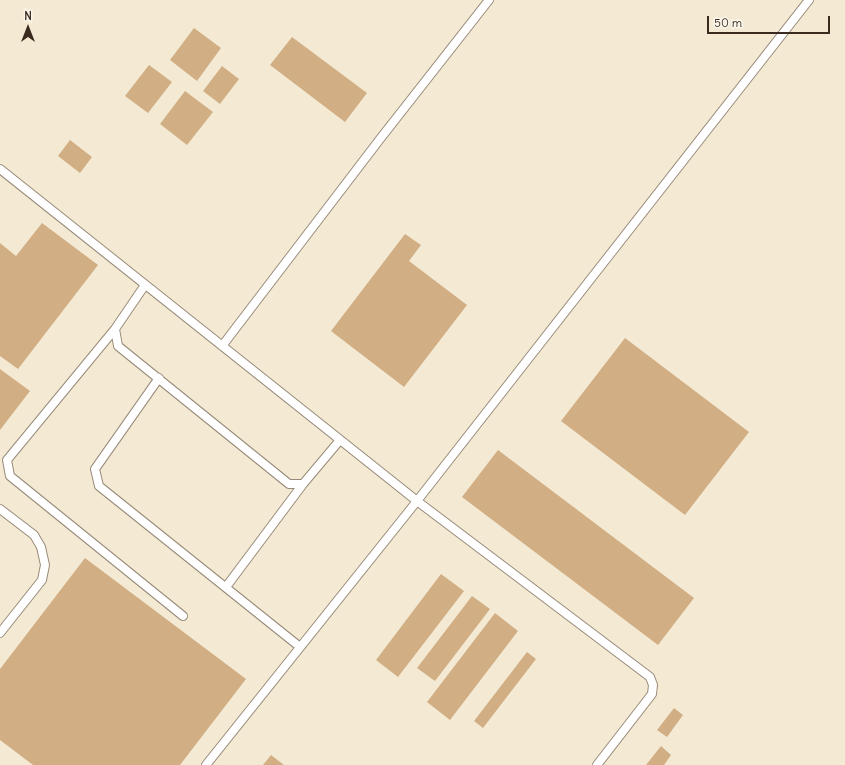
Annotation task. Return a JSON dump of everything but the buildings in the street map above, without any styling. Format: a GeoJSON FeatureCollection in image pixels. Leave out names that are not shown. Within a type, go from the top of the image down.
{"type":"FeatureCollection","features":[{"type":"Feature","properties":{"kind":"lane"},"geometry":{"type":"LineString","coordinates":[[222,346],[380,139],[489,0]]}},
{"type":"Feature","properties":{"kind":"lane"},"geometry":{"type":"LineString","coordinates":[[206,765],[417,501],[809,0]]}},
{"type":"Feature","properties":{"kind":"lane"},"geometry":{"type":"LineString","coordinates":[[0,169],[417,501],[650,677],[653,685],[652,694],[597,765]]}},
{"type":"Feature","properties":{"kind":"lane"},"geometry":{"type":"LineString","coordinates":[[145,285],[115,329],[7,460],[10,476],[183,616]]}},
{"type":"Feature","properties":{"kind":"lane"},"geometry":{"type":"LineString","coordinates":[[115,329],[118,346],[289,484],[303,484]]}},
{"type":"Feature","properties":{"kind":"lane"},"geometry":{"type":"LineString","coordinates":[[159,378],[95,469],[99,486],[300,647]]}},
{"type":"Feature","properties":{"kind":"lane"},"geometry":{"type":"LineString","coordinates":[[226,587],[303,484],[340,440]]}},
{"type":"Feature","properties":{"kind":"lane"},"geometry":{"type":"LineString","coordinates":[[0,509],[34,535],[42,547],[45,564],[42,580],[0,633]]}}]}
